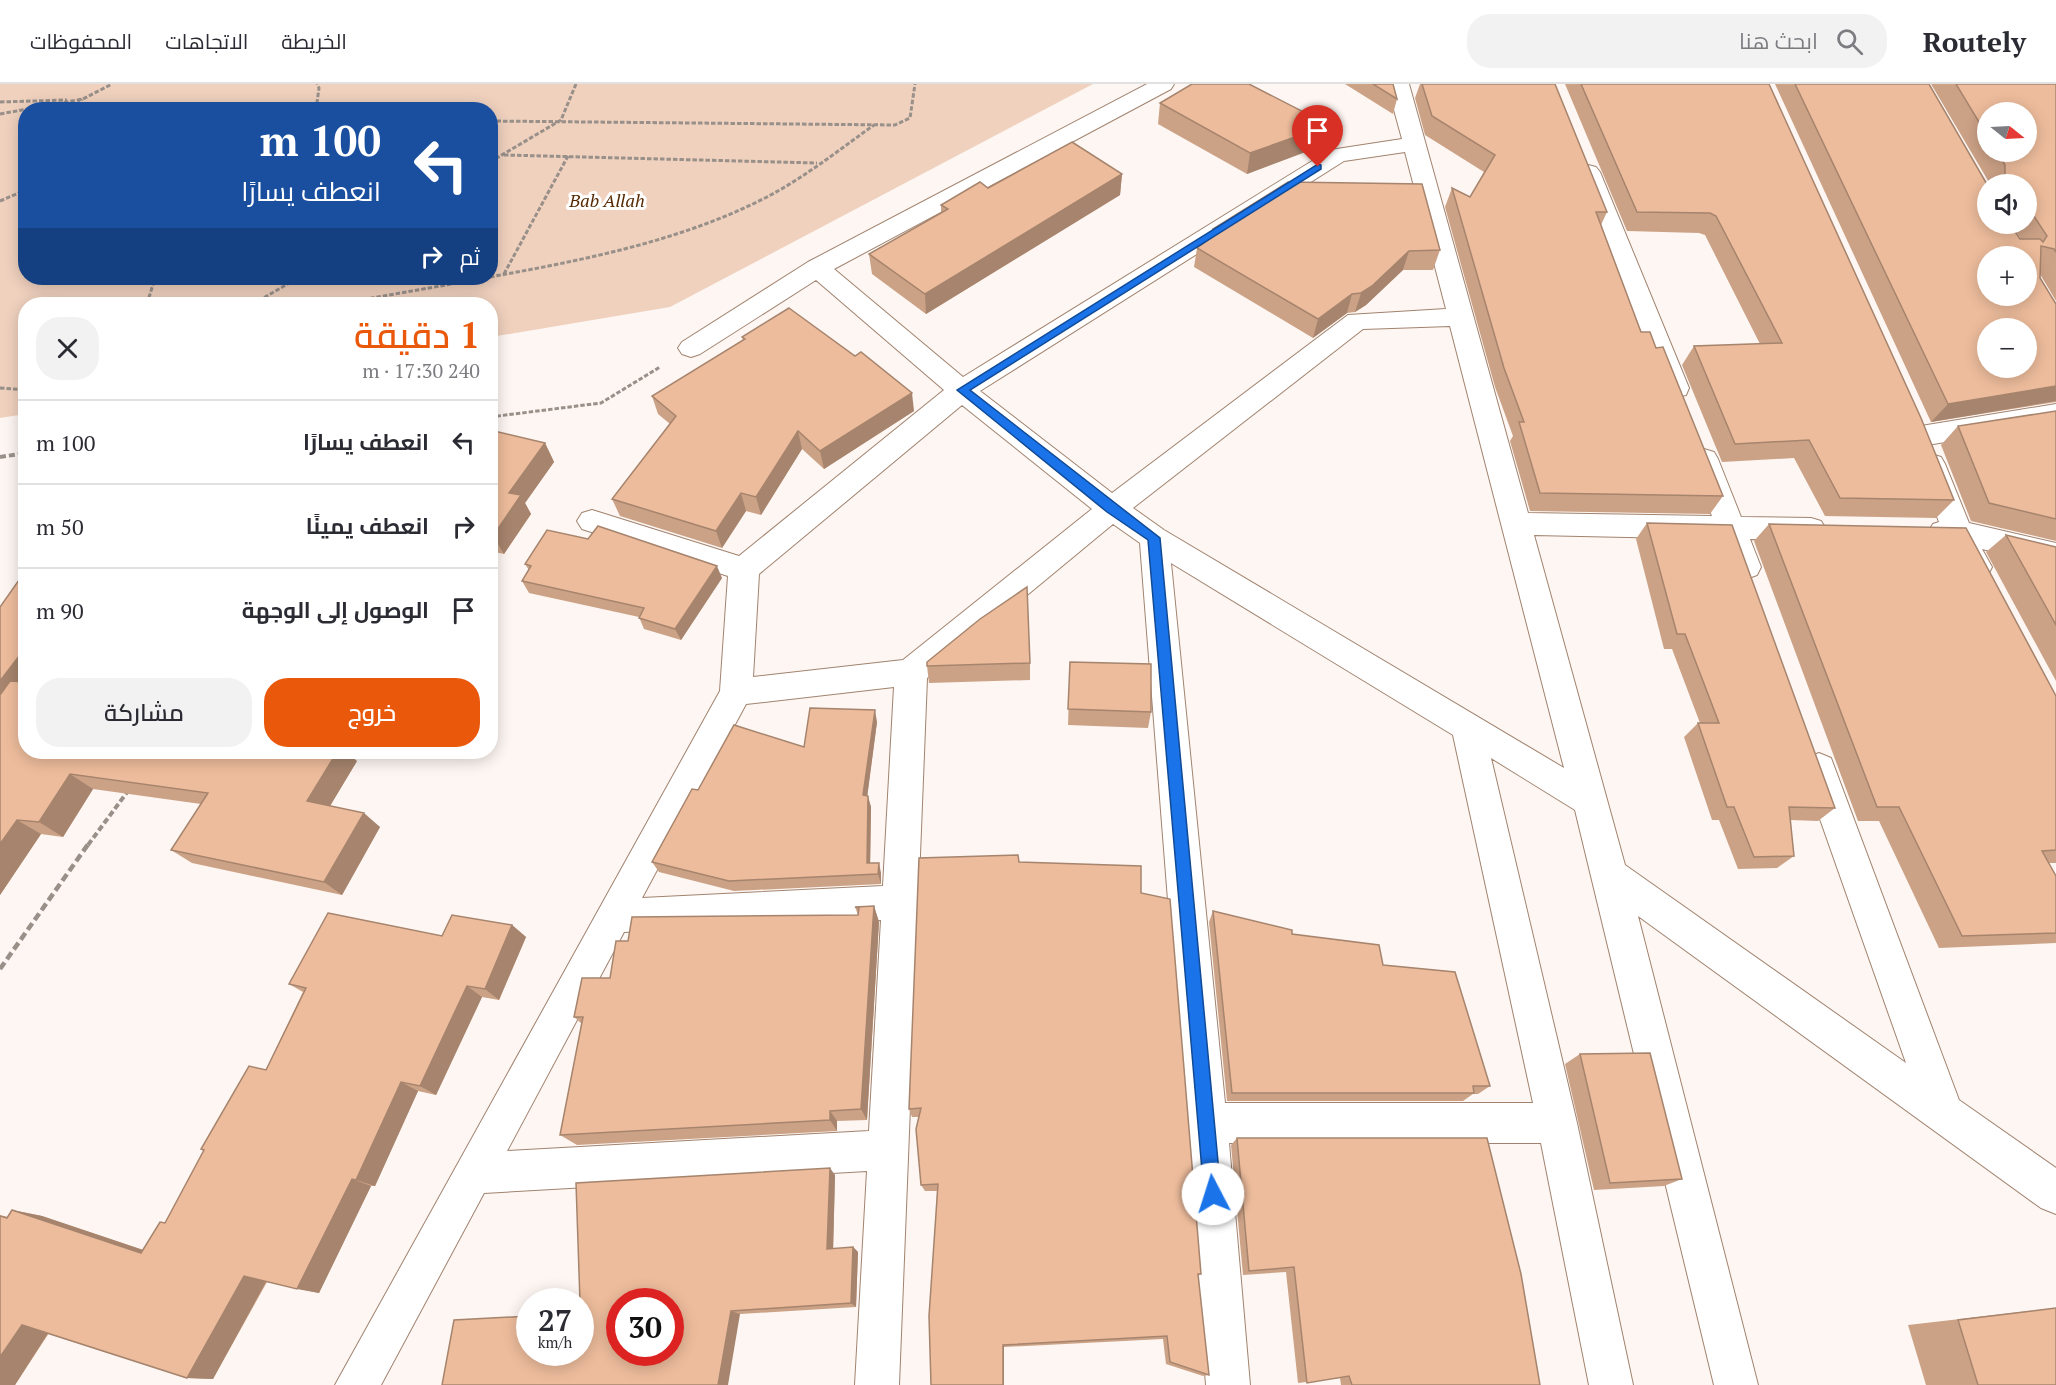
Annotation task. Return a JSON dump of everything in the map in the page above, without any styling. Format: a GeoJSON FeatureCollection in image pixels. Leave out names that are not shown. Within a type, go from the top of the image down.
{"type":"FeatureCollection","features":[{"type":"Feature","properties":{"kind":"street"},"geometry":{"type":"LineString","coordinates":[[691,348],[817,268],[1163,84]]}},
{"type":"Feature","properties":{"kind":"street"},"geometry":{"type":"LineString","coordinates":[[1398,84],[1518,524],[1587,798],[1610,875],[1736,1385]]}},
{"type":"Feature","properties":{"kind":"street"},"geometry":{"type":"LineString","coordinates":[[357,1385],[736,692],[744,569],[962,390],[1338,154],[1415,144]]}},
{"type":"Feature","properties":{"kind":"street"},"geometry":{"type":"LineString","coordinates":[[1580,151],[1732,528],[1756,595]]}},
{"type":"Feature","properties":{"kind":"street"},"geometry":{"type":"LineString","coordinates":[[817,268],[962,390],[1111,509],[1154,538],[1587,798]]}},
{"type":"Feature","properties":{"kind":"street"},"geometry":{"type":"LineString","coordinates":[[736,692],[911,672],[1111,509],[1357,321],[1461,317]]}},
{"type":"Feature","properties":{"kind":"street"},"geometry":{"type":"LineString","coordinates":[[1990,594],[1958,532],[1916,426],[2056,414]]}},
{"type":"Feature","properties":{"kind":"street"},"geometry":{"type":"LineString","coordinates":[[592,521],[744,569]]}},
{"type":"Feature","properties":{"kind":"street"},"geometry":{"type":"LineString","coordinates":[[1518,524],[1839,530]]}},
{"type":"Feature","properties":{"kind":"street"},"geometry":{"type":"LineString","coordinates":[[1910,531],[1958,532],[2056,555]]}},
{"type":"Feature","properties":{"kind":"street"},"geometry":{"type":"LineString","coordinates":[[1154,538],[1207,1123],[1228,1385]]}},
{"type":"Feature","properties":{"kind":"street"},"geometry":{"type":"LineString","coordinates":[[877,1385],[911,672]]}},
{"type":"Feature","properties":{"kind":"street"},"geometry":{"type":"LineString","coordinates":[[1467,726],[1557,1123],[1611,1385]]}},
{"type":"Feature","properties":{"kind":"street"},"geometry":{"type":"LineString","coordinates":[[1809,741],[1943,1111]]}},
{"type":"Feature","properties":{"kind":"street"},"geometry":{"type":"LineString","coordinates":[[1610,875],[2056,1193]]}},
{"type":"Feature","properties":{"kind":"street"},"geometry":{"type":"LineString","coordinates":[[613,916],[900,902]]}},
{"type":"Feature","properties":{"kind":"street"},"geometry":{"type":"LineString","coordinates":[[1207,1123],[1557,1123]]}},
{"type":"Feature","properties":{"kind":"street"},"geometry":{"type":"LineString","coordinates":[[472,1173],[889,1150]]}},
{"type":"Feature","properties":{"kind":"path"},"geometry":{"type":"LineString","coordinates":[[66,102],[83,99],[112,84]]}},
{"type":"Feature","properties":{"kind":"path"},"geometry":{"type":"LineString","coordinates":[[317,84],[319,88],[317,102]]}},
{"type":"Feature","properties":{"kind":"path"},"geometry":{"type":"LineString","coordinates":[[498,157],[561,120],[576,84]]}},
{"type":"Feature","properties":{"kind":"path"},"geometry":{"type":"LineString","coordinates":[[498,121],[895,125],[910,118],[915,84]]}},
{"type":"Feature","properties":{"kind":"path"},"geometry":{"type":"LineString","coordinates":[[0,102],[83,99]]}},
{"type":"Feature","properties":{"kind":"path"},"geometry":{"type":"LineString","coordinates":[[80,102],[83,99]]}},
{"type":"Feature","properties":{"kind":"path"},"geometry":{"type":"LineString","coordinates":[[0,114],[18,111]]}},
{"type":"Feature","properties":{"kind":"path"},"geometry":{"type":"LineString","coordinates":[[498,275],[631,249],[744,208],[770,195],[875,124]]}},
{"type":"Feature","properties":{"kind":"path"},"geometry":{"type":"LineString","coordinates":[[504,154],[818,163]]}},
{"type":"Feature","properties":{"kind":"path"},"geometry":{"type":"LineString","coordinates":[[503,274],[568,156]]}},
{"type":"Feature","properties":{"kind":"path"},"geometry":{"type":"LineString","coordinates":[[0,201],[18,193]]}},
{"type":"Feature","properties":{"kind":"path"},"geometry":{"type":"LineString","coordinates":[[265,297],[286,285]]}},
{"type":"Feature","properties":{"kind":"path"},"geometry":{"type":"LineString","coordinates":[[378,297],[446,285]]}},
{"type":"Feature","properties":{"kind":"path"},"geometry":{"type":"LineString","coordinates":[[498,416],[601,403],[691,348]]}},
{"type":"Feature","properties":{"kind":"path"},"geometry":{"type":"LineString","coordinates":[[0,388],[18,389]]}},
{"type":"Feature","properties":{"kind":"path"},"geometry":{"type":"LineString","coordinates":[[0,457],[18,454]]}},
{"type":"Feature","properties":{"kind":"path"},"geometry":{"type":"LineString","coordinates":[[0,969],[53,891],[129,789]]}},
{"type":"Feature","properties":{"kind":"green space","name":"Bab Allah"},"geometry":{"type":"Polygon","coordinates":[[[0,84],[1093,84],[670,307],[498,336],[498,297],[18,297],[18,415],[0,418],[0,84]]]}},
{"type":"Feature","properties":{"kind":"building"},"geometry":{"type":"Polygon","coordinates":[[[1192,84],[1249,84],[1329,125],[1250,153],[1160,103],[1192,84]]]}},
{"type":"Feature","properties":{"kind":"building"},"geometry":{"type":"Polygon","coordinates":[[[1373,84],[1393,84],[1397,99],[1373,84]]]}},
{"type":"Feature","properties":{"kind":"building"},"geometry":{"type":"Polygon","coordinates":[[[1422,84],[1555,84],[1607,212],[1596,212],[1641,332],[1650,332],[1656,348],[1663,347],[1723,496],[1540,493],[1519,422],[1524,422],[1504,368],[1452,188],[1470,197],[1495,155],[1432,116],[1422,84]]]}},
{"type":"Feature","properties":{"kind":"building"},"geometry":{"type":"Polygon","coordinates":[[[1581,84],[1769,84],[1921,418],[1954,500],[1840,498],[1809,440],[1735,444],[1694,346],[1782,343],[1716,216],[1710,213],[1637,212],[1581,84]]]}},
{"type":"Feature","properties":{"kind":"building"},"geometry":{"type":"Polygon","coordinates":[[[1795,84],[1929,84],[1981,174],[1977,174],[1977,234],[2017,234],[2020,239],[2040,239],[2043,242],[2047,236],[2037,221],[2037,174],[2005,174],[2003,162],[2037,162],[2037,102],[1977,102],[1977,119],[1956,84],[2056,84],[2056,252],[2054,249],[2041,246],[2040,278],[2056,304],[2056,386],[1948,404],[1795,84]]]}},
{"type":"Feature","properties":{"kind":"building"},"geometry":{"type":"Polygon","coordinates":[[[1072,142],[1122,174],[925,294],[869,254],[948,209],[941,205],[980,182],[988,188],[1072,142]]]}},
{"type":"Feature","properties":{"kind":"building"},"geometry":{"type":"Polygon","coordinates":[[[1288,182],[1422,184],[1440,250],[1409,251],[1372,286],[1361,293],[1352,294],[1318,319],[1197,248],[1219,232],[1213,229],[1288,182]]]}},
{"type":"Feature","properties":{"kind":"building"},"geometry":{"type":"Polygon","coordinates":[[[789,308],[855,356],[861,352],[912,393],[820,451],[798,431],[756,497],[741,493],[716,531],[612,499],[676,416],[652,396],[745,339],[742,337],[789,308]]]}},
{"type":"Feature","properties":{"kind":"building"},"geometry":{"type":"Polygon","coordinates":[[[2056,411],[2056,519],[1989,503],[1958,426],[2056,411]]]}},
{"type":"Feature","properties":{"kind":"building"},"geometry":{"type":"Polygon","coordinates":[[[498,432],[545,443],[509,493],[521,495],[498,529],[498,432]]]}},
{"type":"Feature","properties":{"kind":"building"},"geometry":{"type":"Polygon","coordinates":[[[1647,523],[1732,525],[1835,808],[1789,807],[1794,856],[1754,857],[1734,807],[1727,807],[1698,723],[1719,723],[1685,634],[1677,634],[1647,523]]]}},
{"type":"Feature","properties":{"kind":"building"},"geometry":{"type":"Polygon","coordinates":[[[1769,524],[1966,528],[2056,696],[2056,850],[2042,851],[2056,876],[2056,933],[1962,936],[1899,807],[1877,807],[1769,524]]]}},
{"type":"Feature","properties":{"kind":"building"},"geometry":{"type":"Polygon","coordinates":[[[598,526],[717,566],[675,629],[639,618],[644,608],[522,581],[531,566],[525,564],[547,530],[588,539],[598,526]]]}},
{"type":"Feature","properties":{"kind":"building"},"geometry":{"type":"Polygon","coordinates":[[[2006,535],[2056,547],[2056,625],[2006,535]]]}},
{"type":"Feature","properties":{"kind":"building"},"geometry":{"type":"Polygon","coordinates":[[[18,581],[18,657],[0,681],[0,607],[18,581]]]}},
{"type":"Feature","properties":{"kind":"building"},"geometry":{"type":"Polygon","coordinates":[[[1027,587],[1030,663],[927,666],[927,662],[980,619],[1027,587]]]}},
{"type":"Feature","properties":{"kind":"building"},"geometry":{"type":"Polygon","coordinates":[[[1070,662],[1151,664],[1151,712],[1068,709],[1070,662]]]}},
{"type":"Feature","properties":{"kind":"building"},"geometry":{"type":"Polygon","coordinates":[[[10,681],[18,682],[18,759],[333,759],[307,801],[364,813],[324,882],[171,850],[208,793],[70,774],[39,822],[17,820],[0,844],[0,695],[10,681]]]}},
{"type":"Feature","properties":{"kind":"building"},"geometry":{"type":"Polygon","coordinates":[[[810,708],[875,710],[863,795],[868,796],[867,863],[879,863],[878,874],[729,881],[652,862],[692,789],[698,790],[734,725],[804,747],[810,708]]]}},
{"type":"Feature","properties":{"kind":"building"},"geometry":{"type":"Polygon","coordinates":[[[1018,855],[1019,862],[1141,866],[1141,893],[1170,899],[1201,1274],[1198,1274],[1209,1375],[1170,1362],[1167,1336],[1003,1345],[1003,1385],[931,1385],[929,1316],[938,1184],[921,1185],[916,1129],[921,1108],[909,1109],[919,858],[1018,855]]]}},
{"type":"Feature","properties":{"kind":"building"},"geometry":{"type":"Polygon","coordinates":[[[874,906],[861,1109],[830,1111],[830,1120],[560,1135],[583,1017],[574,1017],[582,978],[610,978],[616,941],[628,941],[632,917],[858,915],[859,908],[855,907],[874,906]]]}},
{"type":"Feature","properties":{"kind":"building"},"geometry":{"type":"Polygon","coordinates":[[[1213,911],[1292,930],[1292,934],[1379,945],[1383,965],[1455,972],[1490,1086],[1473,1086],[1474,1093],[1232,1093],[1213,911]]]}},
{"type":"Feature","properties":{"kind":"building"},"geometry":{"type":"Polygon","coordinates":[[[328,913],[442,936],[452,915],[512,925],[485,989],[467,986],[420,1086],[401,1082],[356,1180],[352,1179],[297,1289],[244,1276],[187,1378],[22,1325],[0,1357],[0,1216],[7,1218],[12,1210],[141,1253],[160,1222],[165,1223],[204,1150],[201,1149],[249,1066],[266,1070],[306,988],[289,984],[328,913]]]}},
{"type":"Feature","properties":{"kind":"building"},"geometry":{"type":"Polygon","coordinates":[[[1650,1053],[1682,1179],[1610,1183],[1580,1054],[1650,1053]]]}},
{"type":"Feature","properties":{"kind":"building"},"geometry":{"type":"Polygon","coordinates":[[[1237,1138],[1487,1138],[1521,1274],[1540,1385],[1352,1385],[1349,1376],[1307,1383],[1294,1267],[1249,1271],[1237,1138]]]}},
{"type":"Feature","properties":{"kind":"building"},"geometry":{"type":"Polygon","coordinates":[[[830,1168],[827,1249],[853,1247],[851,1303],[731,1311],[718,1385],[442,1385],[454,1320],[516,1317],[516,1366],[594,1366],[594,1288],[580,1288],[576,1183],[830,1168]]]}},
{"type":"Feature","properties":{"kind":"building"},"geometry":{"type":"Polygon","coordinates":[[[2056,1308],[2056,1385],[1978,1385],[1958,1320],[2056,1308]]]}},
{"type":"Feature","properties":{"kind":"route"},"geometry":{"type":"LineString","coordinates":[[1213,1194],[1154,538],[1111,509],[962,390],[1318,167]]}}]}
